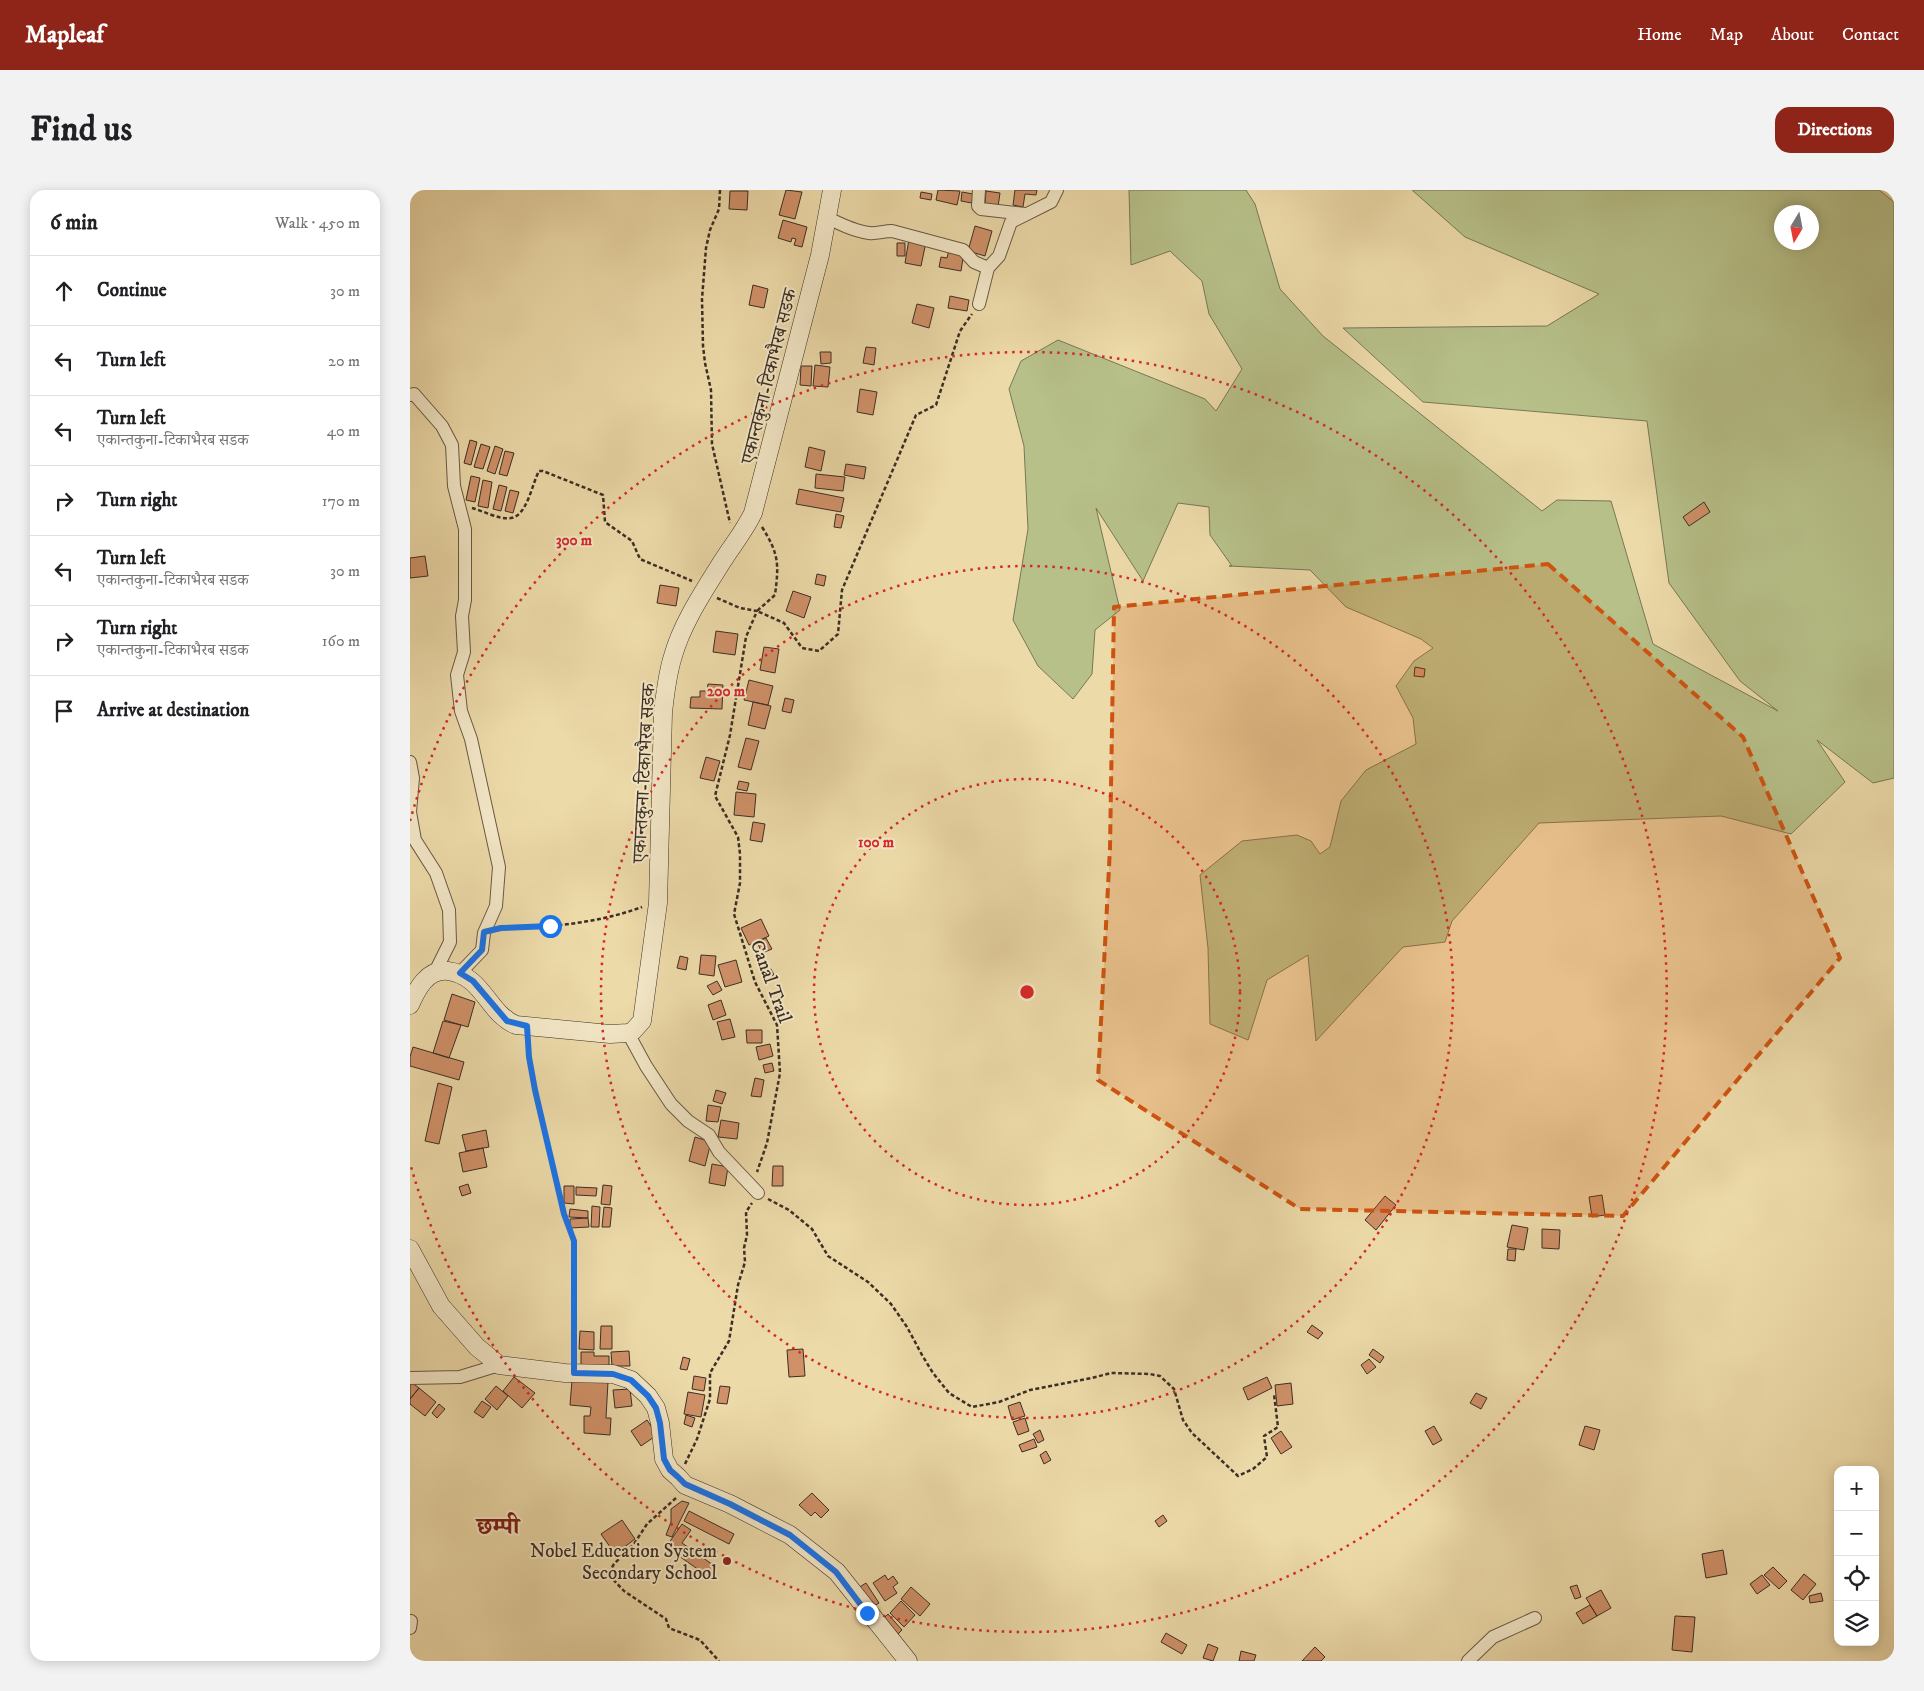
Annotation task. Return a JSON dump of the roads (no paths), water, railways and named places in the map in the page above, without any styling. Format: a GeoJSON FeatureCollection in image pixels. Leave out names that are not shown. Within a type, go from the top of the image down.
{"type":"FeatureCollection","features":[{"type":"Feature","properties":{"kind":"main road","name":"एकान्तकुना-टिकाभैरब सडक"},"geometry":{"type":"LineString","coordinates":[[628,1034],[638,1027],[642,1020],[658,903],[663,713],[666,682],[673,655],[687,620],[703,592],[744,532],[753,513],[820,255],[832,190]]}},
{"type":"Feature","properties":{"kind":"main road"},"geometry":{"type":"LineString","coordinates":[[410,1005],[421,983],[435,972],[460,973],[473,981],[507,1021],[527,1026],[628,1034]]}},
{"type":"Feature","properties":{"kind":"main road"},"geometry":{"type":"LineString","coordinates":[[410,1249],[441,1306],[477,1347],[499,1365],[574,1373],[622,1375],[641,1388],[656,1408],[660,1423],[664,1459],[670,1470],[685,1484],[730,1504],[790,1535],[836,1572],[908,1661]]}},
{"type":"Feature","properties":{"kind":"street"},"geometry":{"type":"LineString","coordinates":[[979,190],[978,206],[981,208],[1026,214]]}},
{"type":"Feature","properties":{"kind":"street"},"geometry":{"type":"LineString","coordinates":[[979,304],[988,268],[999,256],[1011,222],[1051,202],[1057,190]]}},
{"type":"Feature","properties":{"kind":"street"},"geometry":{"type":"LineString","coordinates":[[828,218],[843,226],[871,233],[884,230],[963,250],[974,262],[988,268]]}},
{"type":"Feature","properties":{"kind":"street"},"geometry":{"type":"LineString","coordinates":[[410,395],[414,394],[428,409],[442,426],[452,445],[454,486],[465,529],[465,600],[462,616],[464,652],[456,675],[461,711],[471,738],[498,867],[496,906],[484,932],[482,950],[460,973]]}},
{"type":"Feature","properties":{"kind":"street"},"geometry":{"type":"LineString","coordinates":[[410,762],[413,778],[410,812],[415,840],[436,873],[449,910],[450,942],[435,972]]}},
{"type":"Feature","properties":{"kind":"street"},"geometry":{"type":"LineString","coordinates":[[628,1034],[671,1104],[688,1121],[709,1135],[720,1152],[758,1193]]}},
{"type":"Feature","properties":{"kind":"street"},"geometry":{"type":"LineString","coordinates":[[410,1378],[460,1377],[499,1365]]}},
{"type":"Feature","properties":{"kind":"street"},"geometry":{"type":"LineString","coordinates":[[1468,1661],[1492,1637],[1535,1618]]}},
{"type":"Feature","properties":{"kind":"street"},"geometry":{"type":"LineString","coordinates":[[410,1622],[410,1628]]}},
{"type":"Feature","properties":{"kind":"place","name":"Nobel Education System Secondary School"},"geometry":{"type":"Point","coordinates":[727,1561]}},
{"type":"Feature","properties":{"kind":"district","name":"छम्पी"},"geometry":{"type":"Point","coordinates":[498,1526]}}]}
